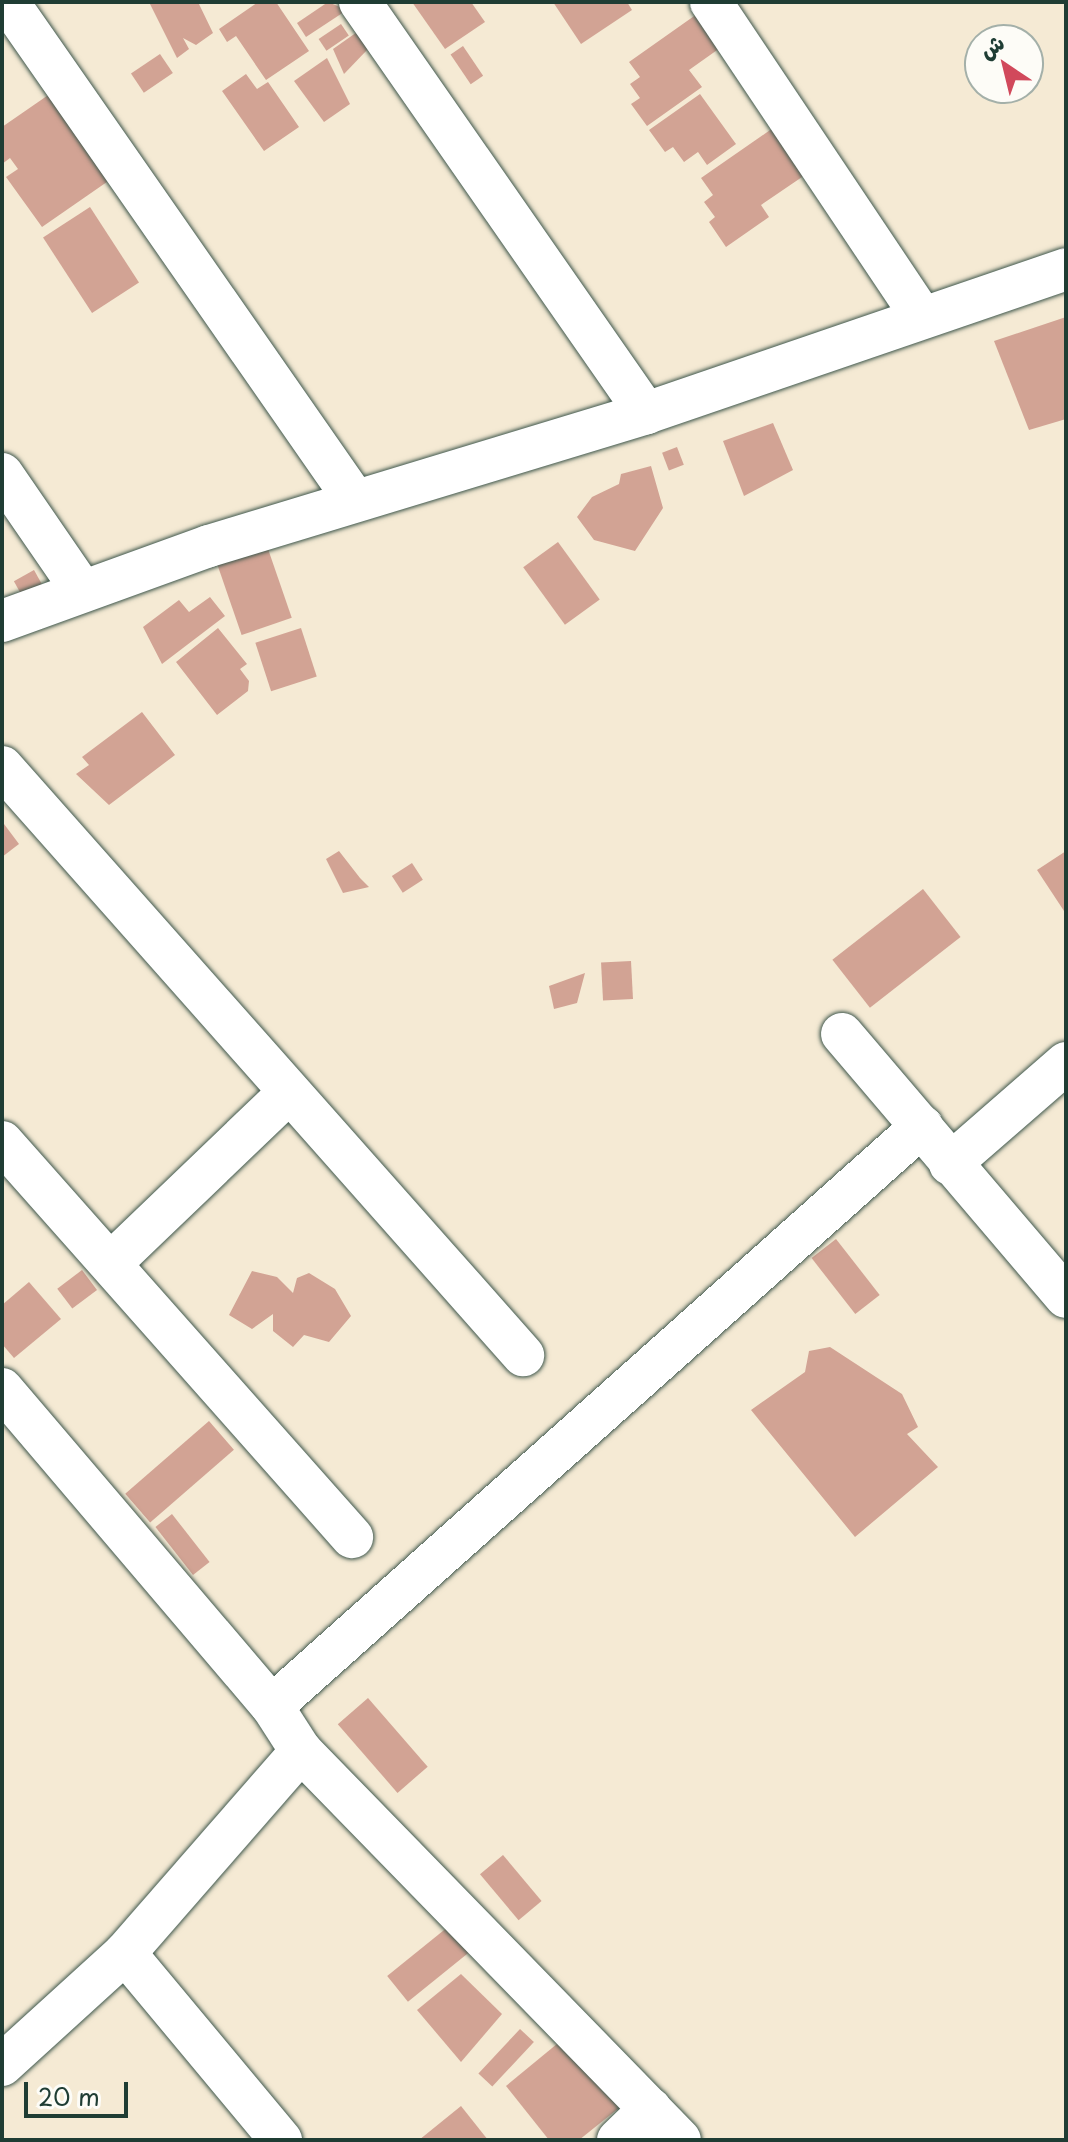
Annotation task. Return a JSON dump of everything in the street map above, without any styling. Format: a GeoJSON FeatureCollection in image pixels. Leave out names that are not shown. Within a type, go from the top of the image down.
{"type":"FeatureCollection","features":[{"type":"Feature","properties":{"kind":"street"},"geometry":{"type":"LineString","coordinates":[[8,2],[354,499]]}},
{"type":"Feature","properties":{"kind":"street"},"geometry":{"type":"LineString","coordinates":[[360,2],[646,413]]}},
{"type":"Feature","properties":{"kind":"street"},"geometry":{"type":"LineString","coordinates":[[711,2],[920,314]]}},
{"type":"Feature","properties":{"kind":"street"},"geometry":{"type":"LineString","coordinates":[[2,621],[81,589],[354,499],[646,413],[920,314],[1066,269]]}},
{"type":"Feature","properties":{"kind":"street"},"geometry":{"type":"LineString","coordinates":[[2,474],[81,589]]}},
{"type":"Feature","properties":{"kind":"street"},"geometry":{"type":"LineString","coordinates":[[2,767],[286,1095],[523,1355]]}},
{"type":"Feature","properties":{"kind":"street"},"geometry":{"type":"LineString","coordinates":[[842,1034],[1066,1297]]}},
{"type":"Feature","properties":{"kind":"street"},"geometry":{"type":"LineString","coordinates":[[950,1164],[1066,1063]]}},
{"type":"Feature","properties":{"kind":"street"},"geometry":{"type":"LineString","coordinates":[[111,1263],[286,1095]]}},
{"type":"Feature","properties":{"kind":"street"},"geometry":{"type":"LineString","coordinates":[[272,1706],[922,1126]]}},
{"type":"Feature","properties":{"kind":"street"},"geometry":{"type":"LineString","coordinates":[[2,1142],[352,1537]]}},
{"type":"Feature","properties":{"kind":"street"},"geometry":{"type":"LineString","coordinates":[[2,1389],[272,1706],[301,1751],[680,2140]]}},
{"type":"Feature","properties":{"kind":"street"},"geometry":{"type":"LineString","coordinates":[[4,2057],[125,1953],[301,1751]]}},
{"type":"Feature","properties":{"kind":"street"},"geometry":{"type":"LineString","coordinates":[[125,1953],[281,2140]]}},
{"type":"Feature","properties":{"kind":"street"},"geometry":{"type":"LineString","coordinates":[[618,2140],[650,2109]]}},
{"type":"Feature","properties":{"kind":"building"},"geometry":{"type":"Polygon","coordinates":[[[149,2],[198,2],[213,33],[196,45],[183,38],[189,49],[177,58],[149,2]]]}},
{"type":"Feature","properties":{"kind":"building"},"geometry":{"type":"Polygon","coordinates":[[[258,2],[276,2],[309,51],[266,80],[236,36],[227,42],[219,29],[258,2]]]}},
{"type":"Feature","properties":{"kind":"building"},"geometry":{"type":"Polygon","coordinates":[[[328,2],[347,10],[306,37],[297,23],[328,2]]]}},
{"type":"Feature","properties":{"kind":"building"},"geometry":{"type":"Polygon","coordinates":[[[412,2],[471,2],[485,22],[445,49],[412,2]]]}},
{"type":"Feature","properties":{"kind":"building"},"geometry":{"type":"Polygon","coordinates":[[[553,2],[627,2],[632,10],[581,44],[553,2]]]}},
{"type":"Feature","properties":{"kind":"building"},"geometry":{"type":"Polygon","coordinates":[[[697,14],[720,48],[689,70],[702,87],[647,126],[631,104],[640,98],[630,84],[640,77],[629,62],[697,14]]]}},
{"type":"Feature","properties":{"kind":"building"},"geometry":{"type":"Polygon","coordinates":[[[341,24],[349,36],[326,51],[319,39],[341,24]]]}},
{"type":"Feature","properties":{"kind":"building"},"geometry":{"type":"Polygon","coordinates":[[[360,30],[368,49],[344,74],[333,49],[360,30]]]}},
{"type":"Feature","properties":{"kind":"building"},"geometry":{"type":"Polygon","coordinates":[[[463,46],[483,76],[471,84],[451,54],[463,46]]]}},
{"type":"Feature","properties":{"kind":"building"},"geometry":{"type":"Polygon","coordinates":[[[160,54],[173,73],[144,93],[131,74],[160,54]]]}},
{"type":"Feature","properties":{"kind":"building"},"geometry":{"type":"Polygon","coordinates":[[[327,58],[350,104],[324,122],[294,81],[327,58]]]}},
{"type":"Feature","properties":{"kind":"building"},"geometry":{"type":"Polygon","coordinates":[[[246,74],[257,89],[268,82],[299,127],[264,151],[222,91],[246,74]]]}},
{"type":"Feature","properties":{"kind":"building"},"geometry":{"type":"Polygon","coordinates":[[[57,89],[117,175],[42,227],[6,177],[18,169],[10,158],[2,164],[2,127],[57,89]]]}},
{"type":"Feature","properties":{"kind":"building"},"geometry":{"type":"Polygon","coordinates":[[[700,94],[736,144],[707,165],[698,152],[684,162],[673,147],[665,152],[649,130],[700,94]]]}},
{"type":"Feature","properties":{"kind":"building"},"geometry":{"type":"Polygon","coordinates":[[[773,128],[805,175],[761,205],[769,217],[726,247],[709,222],[715,217],[704,202],[713,195],[701,178],[773,128]]]}},
{"type":"Feature","properties":{"kind":"building"},"geometry":{"type":"Polygon","coordinates":[[[90,207],[139,282],[92,313],[43,237],[90,207]]]}},
{"type":"Feature","properties":{"kind":"building"},"geometry":{"type":"Polygon","coordinates":[[[1066,317],[1066,419],[1029,430],[994,341],[1066,317]]]}},
{"type":"Feature","properties":{"kind":"building"},"geometry":{"type":"Polygon","coordinates":[[[773,423],[793,470],[744,496],[723,441],[773,423]]]}},
{"type":"Feature","properties":{"kind":"building"},"geometry":{"type":"Polygon","coordinates":[[[677,447],[684,465],[669,470],[662,453],[677,447]]]}},
{"type":"Feature","properties":{"kind":"building"},"geometry":{"type":"Polygon","coordinates":[[[651,466],[663,508],[635,551],[594,540],[577,517],[592,497],[619,484],[621,474],[651,466]]]}},
{"type":"Feature","properties":{"kind":"building"},"geometry":{"type":"Polygon","coordinates":[[[558,542],[600,599],[565,625],[523,567],[558,542]]]}},
{"type":"Feature","properties":{"kind":"building"},"geometry":{"type":"Polygon","coordinates":[[[267,546],[292,618],[242,635],[217,563],[267,546]]]}},
{"type":"Feature","properties":{"kind":"building"},"geometry":{"type":"Polygon","coordinates":[[[34,570],[45,590],[25,601],[14,581],[34,570]]]}},
{"type":"Feature","properties":{"kind":"building"},"geometry":{"type":"Polygon","coordinates":[[[210,597],[225,616],[162,664],[143,627],[179,600],[189,612],[210,597]]]}},
{"type":"Feature","properties":{"kind":"building"},"geometry":{"type":"Polygon","coordinates":[[[218,628],[247,664],[240,669],[249,681],[248,691],[217,715],[176,662],[218,628]]]}},
{"type":"Feature","properties":{"kind":"building"},"geometry":{"type":"Polygon","coordinates":[[[301,628],[317,677],[271,691],[255,643],[301,628]]]}},
{"type":"Feature","properties":{"kind":"building"},"geometry":{"type":"Polygon","coordinates":[[[142,712],[175,755],[109,805],[76,774],[89,765],[82,757],[142,712]]]}},
{"type":"Feature","properties":{"kind":"building"},"geometry":{"type":"Polygon","coordinates":[[[2,825],[19,844],[2,857],[2,825]]]}},
{"type":"Feature","properties":{"kind":"building"},"geometry":{"type":"Polygon","coordinates":[[[339,851],[369,887],[343,893],[326,859],[339,851]]]}},
{"type":"Feature","properties":{"kind":"building"},"geometry":{"type":"Polygon","coordinates":[[[1066,851],[1066,914],[1037,870],[1066,851]]]}},
{"type":"Feature","properties":{"kind":"building"},"geometry":{"type":"Polygon","coordinates":[[[412,863],[423,880],[403,893],[392,876],[412,863]]]}},
{"type":"Feature","properties":{"kind":"building"},"geometry":{"type":"Polygon","coordinates":[[[923,889],[961,937],[870,1008],[832,960],[923,889]]]}},
{"type":"Feature","properties":{"kind":"building"},"geometry":{"type":"Polygon","coordinates":[[[631,961],[633,999],[603,1001],[601,963],[631,961]]]}},
{"type":"Feature","properties":{"kind":"building"},"geometry":{"type":"Polygon","coordinates":[[[585,973],[577,1003],[554,1009],[549,986],[585,973]]]}},
{"type":"Feature","properties":{"kind":"building"},"geometry":{"type":"Polygon","coordinates":[[[836,1239],[880,1295],[855,1314],[812,1258],[836,1239]]]}},
{"type":"Feature","properties":{"kind":"building"},"geometry":{"type":"Polygon","coordinates":[[[82,1270],[97,1290],[72,1309],[57,1289],[82,1270]]]}},
{"type":"Feature","properties":{"kind":"building"},"geometry":{"type":"Polygon","coordinates":[[[252,1271],[277,1277],[293,1293],[297,1278],[309,1273],[335,1289],[351,1316],[329,1342],[304,1335],[293,1347],[273,1331],[273,1314],[252,1329],[229,1315],[252,1271]]]}},
{"type":"Feature","properties":{"kind":"building"},"geometry":{"type":"Polygon","coordinates":[[[29,1282],[61,1319],[14,1358],[2,1344],[2,1305],[29,1282]]]}},
{"type":"Feature","properties":{"kind":"building"},"geometry":{"type":"Polygon","coordinates":[[[830,1347],[902,1394],[918,1427],[907,1434],[938,1467],[855,1537],[751,1410],[805,1372],[809,1351],[830,1347]]]}},
{"type":"Feature","properties":{"kind":"building"},"geometry":{"type":"Polygon","coordinates":[[[209,1421],[234,1450],[150,1523],[125,1494],[209,1421]]]}},
{"type":"Feature","properties":{"kind":"building"},"geometry":{"type":"Polygon","coordinates":[[[172,1514],[210,1562],[193,1575],[155,1527],[172,1514]]]}},
{"type":"Feature","properties":{"kind":"building"},"geometry":{"type":"Polygon","coordinates":[[[368,1698],[428,1767],[398,1793],[338,1724],[368,1698]]]}},
{"type":"Feature","properties":{"kind":"building"},"geometry":{"type":"Polygon","coordinates":[[[503,1855],[542,1901],[519,1920],[480,1874],[503,1855]]]}},
{"type":"Feature","properties":{"kind":"building"},"geometry":{"type":"Polygon","coordinates":[[[454,1922],[475,1948],[408,2002],[387,1976],[454,1922]]]}},
{"type":"Feature","properties":{"kind":"building"},"geometry":{"type":"Polygon","coordinates":[[[461,1974],[502,2014],[461,2062],[417,2010],[461,1974]]]}},
{"type":"Feature","properties":{"kind":"building"},"geometry":{"type":"Polygon","coordinates":[[[520,2029],[534,2042],[492,2087],[478,2074],[520,2029]]]}},
{"type":"Feature","properties":{"kind":"building"},"geometry":{"type":"Polygon","coordinates":[[[563,2039],[619,2108],[579,2140],[549,2140],[506,2086],[563,2039]]]}},
{"type":"Feature","properties":{"kind":"building"},"geometry":{"type":"Polygon","coordinates":[[[461,2106],[488,2140],[419,2140],[461,2106]]]}}]}
